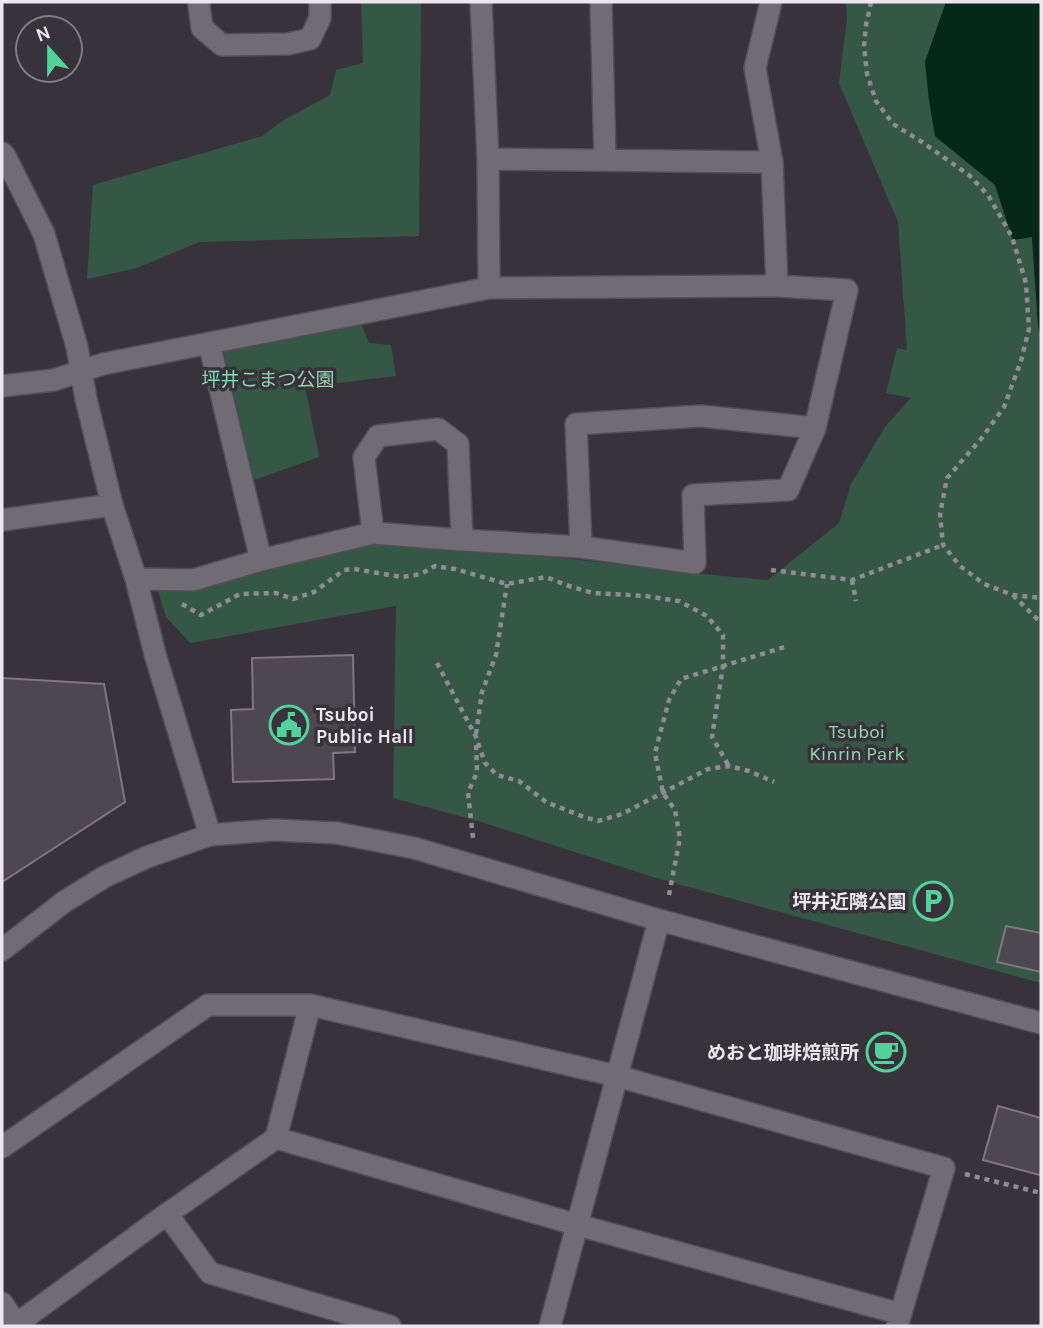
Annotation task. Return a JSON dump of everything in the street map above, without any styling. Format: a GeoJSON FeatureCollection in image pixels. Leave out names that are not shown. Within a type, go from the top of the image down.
{"type":"FeatureCollection","features":[{"type":"Feature","properties":{"kind":"street"},"geometry":{"type":"LineString","coordinates":[[199,5],[202,28],[222,45],[288,44],[310,39],[320,18],[320,2]]}},
{"type":"Feature","properties":{"kind":"street"},"geometry":{"type":"LineString","coordinates":[[481,2],[488,159],[489,288]]}},
{"type":"Feature","properties":{"kind":"street"},"geometry":{"type":"LineString","coordinates":[[601,2],[605,160]]}},
{"type":"Feature","properties":{"kind":"street"},"geometry":{"type":"LineString","coordinates":[[771,2],[755,68],[772,162],[777,286]]}},
{"type":"Feature","properties":{"kind":"street"},"geometry":{"type":"LineString","coordinates":[[2,153],[44,234],[77,347],[86,398],[112,505],[210,835]]}},
{"type":"Feature","properties":{"kind":"street"},"geometry":{"type":"LineString","coordinates":[[488,159],[772,162]]}},
{"type":"Feature","properties":{"kind":"street"},"geometry":{"type":"LineString","coordinates":[[2,386],[54,380],[103,364],[489,288],[777,286],[847,290],[815,428],[788,490],[693,495],[695,563],[581,547],[373,533],[261,560],[193,580],[136,579]]}},
{"type":"Feature","properties":{"kind":"street"},"geometry":{"type":"LineString","coordinates":[[209,344],[261,560]]}},
{"type":"Feature","properties":{"kind":"street"},"geometry":{"type":"LineString","coordinates":[[581,547],[576,424],[701,416],[815,428]]}},
{"type":"Feature","properties":{"kind":"street"},"geometry":{"type":"LineString","coordinates":[[373,533],[364,457],[378,436],[438,429],[458,444],[462,540]]}},
{"type":"Feature","properties":{"kind":"street"},"geometry":{"type":"LineString","coordinates":[[2,520],[112,505]]}},
{"type":"Feature","properties":{"kind":"street"},"geometry":{"type":"LineString","coordinates":[[2,950],[64,902],[104,877],[146,857],[210,835],[274,830],[337,833],[414,848],[659,920],[1041,1023]]}},
{"type":"Feature","properties":{"kind":"street"},"geometry":{"type":"LineString","coordinates":[[550,1326],[659,920]]}},
{"type":"Feature","properties":{"kind":"street"},"geometry":{"type":"LineString","coordinates":[[2,1146],[208,1005],[310,1005],[617,1076],[944,1168],[899,1320],[276,1138]]}},
{"type":"Feature","properties":{"kind":"street"},"geometry":{"type":"LineString","coordinates":[[2,1303],[16,1326],[167,1214],[276,1138],[310,1005]]}},
{"type":"Feature","properties":{"kind":"street"},"geometry":{"type":"LineString","coordinates":[[167,1214],[210,1273],[390,1326]]}},
{"type":"Feature","properties":{"kind":"path"},"geometry":{"type":"LineString","coordinates":[[871,2],[864,46],[867,74],[876,101],[892,124],[969,175],[988,195],[1012,237],[1026,283],[1029,329],[1021,360],[1004,407],[947,478],[940,514],[943,545],[960,566],[984,584],[1013,595],[1041,598]]}},
{"type":"Feature","properties":{"kind":"path"},"geometry":{"type":"LineString","coordinates":[[771,570],[852,580],[943,545]]}},
{"type":"Feature","properties":{"kind":"path"},"geometry":{"type":"LineString","coordinates":[[175,601],[201,615],[240,594],[276,593],[293,599],[314,592],[344,570],[354,569],[401,577],[421,574],[435,566],[507,584],[546,577],[593,593],[679,601],[707,616],[723,635],[723,666],[712,737],[729,766]]}},
{"type":"Feature","properties":{"kind":"path"},"geometry":{"type":"LineString","coordinates":[[852,580],[856,601]]}},
{"type":"Feature","properties":{"kind":"path"},"geometry":{"type":"LineString","coordinates":[[473,838],[468,793],[477,772],[475,728],[482,692],[496,656],[507,584]]}},
{"type":"Feature","properties":{"kind":"path"},"geometry":{"type":"LineString","coordinates":[[1013,595],[1041,621]]}},
{"type":"Feature","properties":{"kind":"path"},"geometry":{"type":"LineString","coordinates":[[669,895],[680,838],[675,810],[663,793],[655,752],[669,700],[681,679],[788,646]]}},
{"type":"Feature","properties":{"kind":"path"},"geometry":{"type":"LineString","coordinates":[[437,663],[476,737],[485,763],[497,775],[519,781],[546,802],[591,819],[598,821],[622,814],[708,769],[729,766],[774,782]]}},
{"type":"Feature","properties":{"kind":"path"},"geometry":{"type":"LineString","coordinates":[[944,1168],[1041,1193]]}},
{"type":"Feature","properties":{"kind":"green space"},"geometry":{"type":"Polygon","coordinates":[[[361,2],[421,2],[419,236],[199,242],[137,268],[87,279],[93,185],[262,136],[284,120],[330,95],[336,70],[363,63],[361,2]]]}},
{"type":"Feature","properties":{"kind":"green space","name":"Tsuboi Kinrin Park"},"geometry":{"type":"Polygon","coordinates":[[[846,2],[946,2],[925,62],[935,136],[995,185],[1013,240],[1032,237],[1041,339],[1041,983],[656,878],[478,821],[393,798],[396,606],[190,643],[166,617],[153,575],[191,588],[378,537],[768,580],[839,523],[851,484],[885,427],[911,398],[886,393],[897,348],[907,350],[898,222],[839,83],[847,19],[846,2]]]}},
{"type":"Feature","properties":{"kind":"green space","name":"坪井こまつ公園"},"geometry":{"type":"Polygon","coordinates":[[[360,322],[369,343],[391,345],[396,376],[305,387],[319,457],[254,480],[223,349],[360,322]]]}},
{"type":"Feature","properties":{"kind":"shaded area"},"geometry":{"type":"Polygon","coordinates":[[[946,2],[1041,2],[1041,339],[1032,237],[1013,240],[995,185],[935,136],[925,62],[946,2]]]}},
{"type":"Feature","properties":{"kind":"building"},"geometry":{"type":"Polygon","coordinates":[[[353,655],[355,752],[333,753],[334,779],[233,782],[231,710],[253,709],[252,658],[353,655]]]}},
{"type":"Feature","properties":{"kind":"building"},"geometry":{"type":"Polygon","coordinates":[[[2,678],[104,684],[125,802],[2,882],[2,678]]]}},
{"type":"Feature","properties":{"kind":"building"},"geometry":{"type":"Polygon","coordinates":[[[1006,926],[1041,933],[1041,972],[997,962],[1006,926]]]}},
{"type":"Feature","properties":{"kind":"building"},"geometry":{"type":"Polygon","coordinates":[[[998,1106],[1041,1118],[1040,1175],[983,1160],[998,1106]]]}},
{"type":"Feature","properties":{"kind":"place","name":"Tsuboi Public Hall"},"geometry":{"type":"Point","coordinates":[289,725]}},
{"type":"Feature","properties":{"kind":"place","name":"坪井近隣公園"},"geometry":{"type":"Point","coordinates":[933,901]}},
{"type":"Feature","properties":{"kind":"place","name":"めおと珈琲焙煎所"},"geometry":{"type":"Point","coordinates":[886,1052]}}]}
